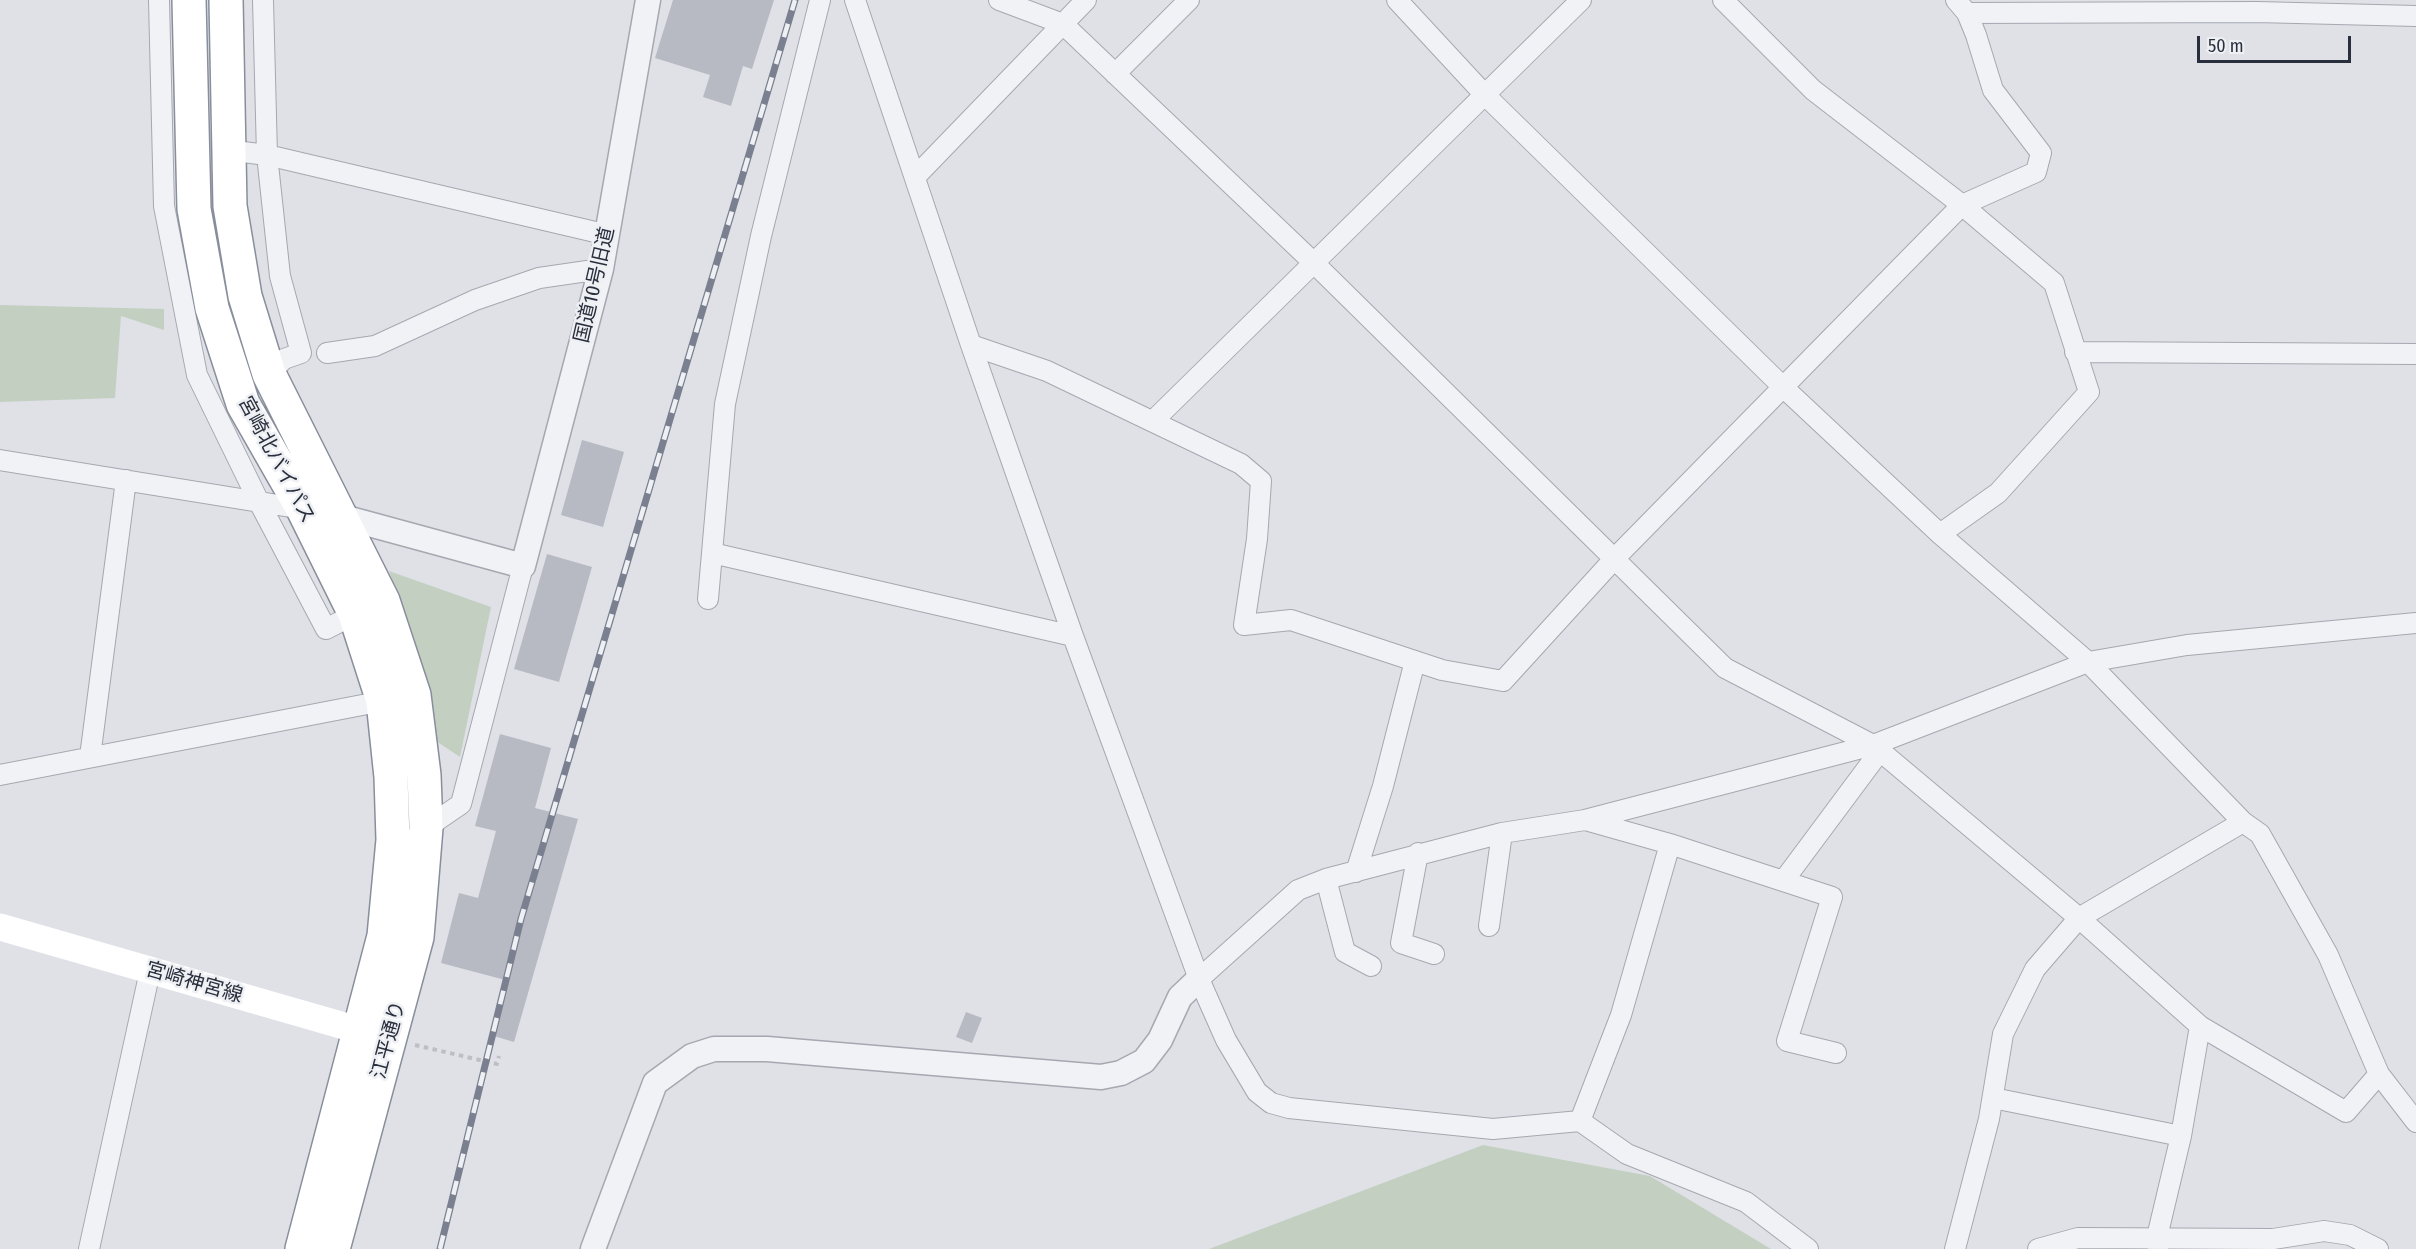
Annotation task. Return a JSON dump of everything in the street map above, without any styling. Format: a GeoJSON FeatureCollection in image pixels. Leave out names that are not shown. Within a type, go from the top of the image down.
{"type":"FeatureCollection","features":[{"type":"Feature","properties":{"kind":"highway","name":"宮崎北バイパス"},"geometry":{"type":"LineString","coordinates":[[189,0],[194,209],[212,308],[243,404],[303,509],[355,614],[382,701],[391,777],[393,840]]}},
{"type":"Feature","properties":{"kind":"highway","name":"宮崎北バイパス"},"geometry":{"type":"LineString","coordinates":[[226,0],[227,150],[230,206],[245,296],[269,374],[383,601],[414,695],[424,775],[426,828]]}},
{"type":"Feature","properties":{"kind":"highway","name":"江平通り"},"geometry":{"type":"LineString","coordinates":[[302,1249],[374,1034],[417,937],[426,828]]}},
{"type":"Feature","properties":{"kind":"highway","name":"江平通り"},"geometry":{"type":"LineString","coordinates":[[333,1249],[374,1034],[393,840]]}},
{"type":"Feature","properties":{"kind":"main road","name":"宮崎神宮線"},"geometry":{"type":"LineString","coordinates":[[0,927],[374,1034]]}},
{"type":"Feature","properties":{"kind":"street"},"geometry":{"type":"LineString","coordinates":[[159,0],[164,206],[197,375],[259,502],[326,629],[355,614]]}},
{"type":"Feature","properties":{"kind":"street"},"geometry":{"type":"LineString","coordinates":[[263,0],[267,155],[280,276],[301,353],[284,359],[269,374]]}},
{"type":"Feature","properties":{"kind":"street","name":"国道10号旧道"},"geometry":{"type":"LineString","coordinates":[[522,566],[601,269],[648,0]]}},
{"type":"Feature","properties":{"kind":"street"},"geometry":{"type":"LineString","coordinates":[[708,599],[725,404],[761,236],[820,0]]}},
{"type":"Feature","properties":{"kind":"street"},"geometry":{"type":"LineString","coordinates":[[855,0],[971,345],[1073,636],[1199,979],[1226,1040],[1257,1092],[1271,1103],[1289,1108],[1493,1129],[1580,1122],[1627,1154],[1746,1202],[1797,1238],[1808,1249]]}},
{"type":"Feature","properties":{"kind":"street"},"geometry":{"type":"LineString","coordinates":[[999,0],[1063,24],[1315,264],[1616,557],[1725,668],[1877,748],[2079,918],[2200,1026],[2346,1112],[2379,1074]]}},
{"type":"Feature","properties":{"kind":"street"},"geometry":{"type":"LineString","coordinates":[[916,176],[1086,0]]}},
{"type":"Feature","properties":{"kind":"street"},"geometry":{"type":"LineString","coordinates":[[1115,74],[1189,0]]}},
{"type":"Feature","properties":{"kind":"street"},"geometry":{"type":"LineString","coordinates":[[1397,0],[1484,94],[1783,387],[1940,534],[2088,662],[2243,822],[2260,834],[2328,955],[2379,1074],[2416,1122]]}},
{"type":"Feature","properties":{"kind":"street"},"geometry":{"type":"LineString","coordinates":[[1153,421],[1581,0]]}},
{"type":"Feature","properties":{"kind":"street"},"geometry":{"type":"LineString","coordinates":[[1723,0],[1813,90],[1962,205],[2054,284],[2089,392],[1998,493],[1940,534]]}},
{"type":"Feature","properties":{"kind":"street"},"geometry":{"type":"LineString","coordinates":[[971,345],[1047,370],[1241,464],[1261,481],[1257,539],[1244,625],[1291,620],[1442,670],[1503,681],[1616,557],[1962,205],[2036,172],[2041,153],[1993,90],[1961,7],[2416,15]]}},
{"type":"Feature","properties":{"kind":"street"},"geometry":{"type":"LineString","coordinates":[[227,150],[267,155],[608,235]]}},
{"type":"Feature","properties":{"kind":"street"},"geometry":{"type":"LineString","coordinates":[[327,353],[375,346],[475,300],[539,278],[601,269]]}},
{"type":"Feature","properties":{"kind":"street"},"geometry":{"type":"LineString","coordinates":[[2075,352],[2416,354]]}},
{"type":"Feature","properties":{"kind":"street"},"geometry":{"type":"LineString","coordinates":[[0,460],[342,516],[522,566],[460,804],[426,828]]}},
{"type":"Feature","properties":{"kind":"street"},"geometry":{"type":"LineString","coordinates":[[90,757],[126,480]]}},
{"type":"Feature","properties":{"kind":"street"},"geometry":{"type":"LineString","coordinates":[[712,553],[1073,636]]}},
{"type":"Feature","properties":{"kind":"street"},"geometry":{"type":"LineString","coordinates":[[593,1249],[655,1083],[692,1056],[714,1049],[768,1048],[1101,1077],[1121,1073],[1144,1062],[1160,1040],[1180,997],[1199,979],[1298,890],[1326,879],[1418,853],[1502,833],[1585,820],[1877,748],[2088,662],[2187,645],[2416,623]]}},
{"type":"Feature","properties":{"kind":"street"},"geometry":{"type":"LineString","coordinates":[[1356,872],[1383,786],[1415,661]]}},
{"type":"Feature","properties":{"kind":"street"},"geometry":{"type":"LineString","coordinates":[[0,775],[382,701]]}},
{"type":"Feature","properties":{"kind":"street"},"geometry":{"type":"LineString","coordinates":[[1785,880],[1877,748]]}},
{"type":"Feature","properties":{"kind":"street"},"geometry":{"type":"LineString","coordinates":[[1585,820],[1670,844],[1832,897],[1787,1041],[1836,1053]]}},
{"type":"Feature","properties":{"kind":"street"},"geometry":{"type":"LineString","coordinates":[[1955,1249],[1993,1098],[2003,1034],[2035,969],[2079,918],[2243,822]]}},
{"type":"Feature","properties":{"kind":"street"},"geometry":{"type":"LineString","coordinates":[[1489,926],[1502,833]]}},
{"type":"Feature","properties":{"kind":"street"},"geometry":{"type":"LineString","coordinates":[[1580,1122],[1620,1015],[1670,844]]}},
{"type":"Feature","properties":{"kind":"street"},"geometry":{"type":"LineString","coordinates":[[1418,853],[1401,943],[1434,954]]}},
{"type":"Feature","properties":{"kind":"street"},"geometry":{"type":"LineString","coordinates":[[1326,879],[1345,952],[1371,966]]}},
{"type":"Feature","properties":{"kind":"street"},"geometry":{"type":"LineString","coordinates":[[89,1249],[150,970]]}},
{"type":"Feature","properties":{"kind":"street"},"geometry":{"type":"LineString","coordinates":[[2158,1243],[2181,1136],[2200,1026]]}},
{"type":"Feature","properties":{"kind":"street"},"geometry":{"type":"LineString","coordinates":[[1993,1098],[2181,1136]]}},
{"type":"Feature","properties":{"kind":"street"},"geometry":{"type":"LineString","coordinates":[[2038,1249],[2078,1238],[2158,1243],[2273,1239],[2324,1231],[2351,1242],[2378,1249]]}},
{"type":"Feature","properties":{"kind":"path"},"geometry":{"type":"LineString","coordinates":[[374,1034],[497,1064],[499,1056]]}},
{"type":"Feature","properties":{"kind":"green space"},"geometry":{"type":"Polygon","coordinates":[[[0,305],[164,309],[164,330],[121,316],[115,398],[0,402],[0,305]]]}},
{"type":"Feature","properties":{"kind":"green space"},"geometry":{"type":"Polygon","coordinates":[[[389,571],[491,607],[460,757],[436,741],[429,687],[408,620],[389,571]]]}},
{"type":"Feature","properties":{"kind":"green space"},"geometry":{"type":"Polygon","coordinates":[[[1483,1145],[1650,1176],[1771,1249],[1209,1249],[1483,1145]]]}},
{"type":"Feature","properties":{"kind":"building"},"geometry":{"type":"Polygon","coordinates":[[[673,0],[774,0],[752,69],[743,66],[731,106],[703,97],[710,75],[655,58],[673,0]]]}},
{"type":"Feature","properties":{"kind":"building"},"geometry":{"type":"Polygon","coordinates":[[[582,440],[624,452],[603,527],[561,515],[582,440]]]}},
{"type":"Feature","properties":{"kind":"building"},"geometry":{"type":"Polygon","coordinates":[[[547,554],[592,567],[559,682],[514,669],[547,554]]]}},
{"type":"Feature","properties":{"kind":"building"},"geometry":{"type":"Polygon","coordinates":[[[500,734],[551,748],[535,808],[578,819],[514,1042],[494,1036],[509,981],[441,963],[459,893],[478,898],[496,831],[475,826],[500,734]]]}},
{"type":"Feature","properties":{"kind":"building"},"geometry":{"type":"Polygon","coordinates":[[[966,1012],[982,1018],[972,1043],[956,1037],[966,1012]]]}},
{"type":"Feature","properties":{"kind":"railway"},"geometry":{"type":"LineString","coordinates":[[440,1249],[521,919],[795,0]]}}]}
